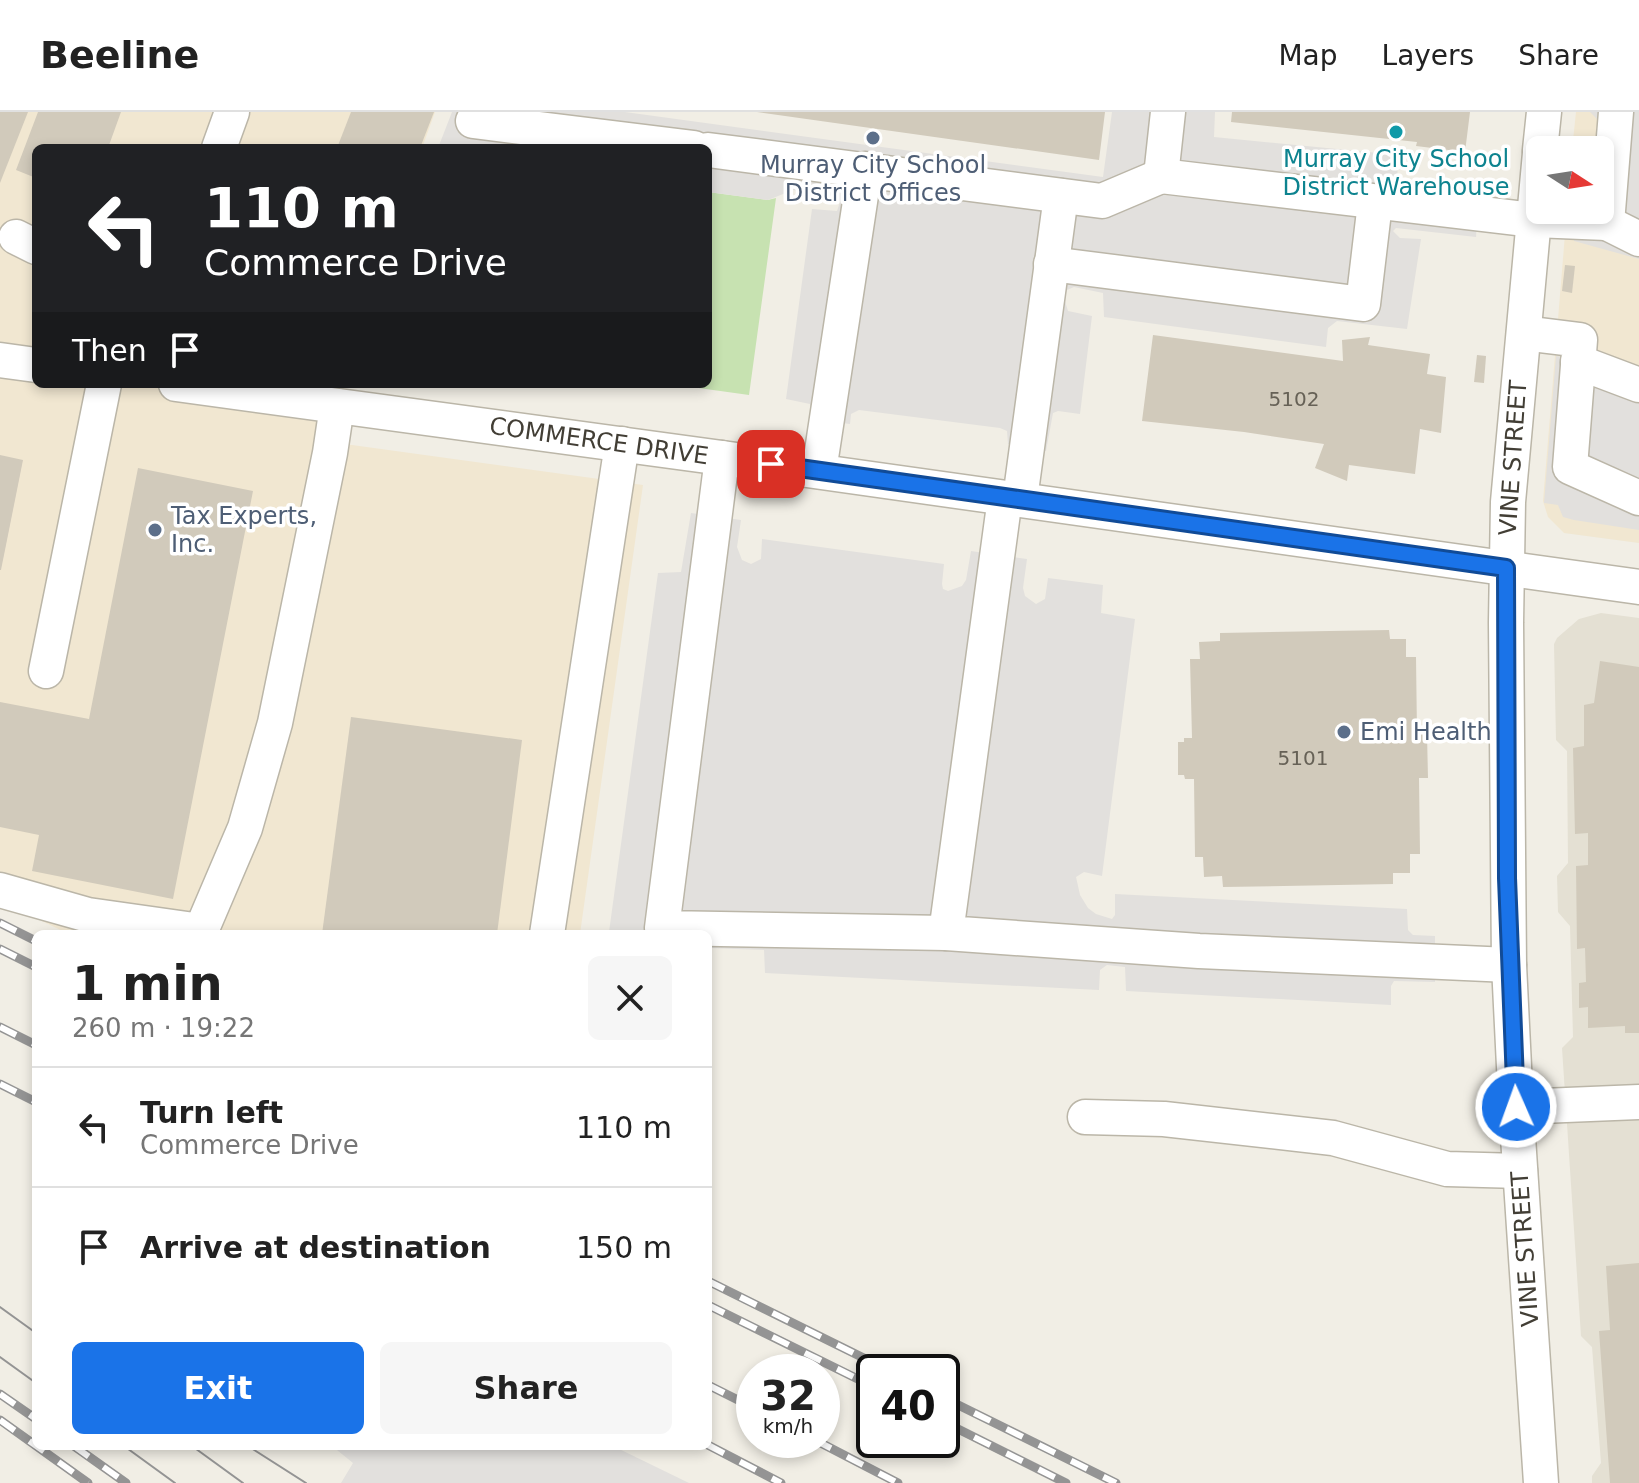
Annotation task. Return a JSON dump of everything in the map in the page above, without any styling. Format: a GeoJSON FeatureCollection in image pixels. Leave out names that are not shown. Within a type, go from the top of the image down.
{"type":"FeatureCollection","features":[{"type":"Feature","properties":{"kind":"street"},"geometry":{"type":"LineString","coordinates":[[220,144],[232,112]]}},
{"type":"Feature","properties":{"kind":"street"},"geometry":{"type":"LineString","coordinates":[[1161,176],[1168,112]]}},
{"type":"Feature","properties":{"kind":"street","name":"VINE STREET"},"geometry":{"type":"LineString","coordinates":[[1542,136],[1544,112]]}},
{"type":"Feature","properties":{"kind":"street"},"geometry":{"type":"LineString","coordinates":[[1614,137],[1616,112]]}},
{"type":"Feature","properties":{"kind":"street"},"geometry":{"type":"LineString","coordinates":[[470,127],[651,144]]}},
{"type":"Feature","properties":{"kind":"street"},"geometry":{"type":"LineString","coordinates":[[712,150],[1102,201],[1161,176],[1526,219]]}},
{"type":"Feature","properties":{"kind":"street"},"geometry":{"type":"LineString","coordinates":[[819,471],[865,169]]}},
{"type":"Feature","properties":{"kind":"street"},"geometry":{"type":"LineString","coordinates":[[946,933],[1061,196]]}},
{"type":"Feature","properties":{"kind":"street"},"geometry":{"type":"LineString","coordinates":[[1051,264],[1363,304],[1375,203]]}},
{"type":"Feature","properties":{"kind":"street","name":"VINE STREET"},"geometry":{"type":"LineString","coordinates":[[1534,224],[1508,502],[1506,568],[1509,965],[1541,1483]]}},
{"type":"Feature","properties":{"kind":"street"},"geometry":{"type":"LineString","coordinates":[[1609,224],[1639,239]]}},
{"type":"Feature","properties":{"kind":"street"},"geometry":{"type":"LineString","coordinates":[[1524,333],[1580,340],[1570,467],[1639,498]]}},
{"type":"Feature","properties":{"kind":"street"},"geometry":{"type":"LineString","coordinates":[[0,360],[32,362]]}},
{"type":"Feature","properties":{"kind":"street"},"geometry":{"type":"LineString","coordinates":[[1578,362],[1639,385]]}},
{"type":"Feature","properties":{"kind":"street"},"geometry":{"type":"LineString","coordinates":[[46,671],[103,388]]}},
{"type":"Feature","properties":{"kind":"street","name":"COMMERCE DRIVE"},"geometry":{"type":"LineString","coordinates":[[222,388],[359,400],[622,444],[1639,587]]}},
{"type":"Feature","properties":{"kind":"street"},"geometry":{"type":"LineString","coordinates":[[201,930],[245,828],[359,400]]}},
{"type":"Feature","properties":{"kind":"street"},"geometry":{"type":"LineString","coordinates":[[548,930],[622,444]]}},
{"type":"Feature","properties":{"kind":"street"},"geometry":{"type":"LineString","coordinates":[[722,458],[662,928],[946,933],[1199,951],[1509,965]]}},
{"type":"Feature","properties":{"kind":"street"},"geometry":{"type":"LineString","coordinates":[[0,890],[88,915],[194,930]]}},
{"type":"Feature","properties":{"kind":"street"},"geometry":{"type":"LineString","coordinates":[[1516,1107],[1639,1102]]}},
{"type":"Feature","properties":{"kind":"street"},"geometry":{"type":"LineString","coordinates":[[1085,1117],[1164,1119],[1333,1138],[1447,1169],[1520,1171]]}},
{"type":"Feature","properties":{"kind":"shaded area"},"geometry":{"type":"Polygon","coordinates":[[[0,112],[435,112],[423,144],[32,144],[32,388],[333,388],[323,441],[643,485],[581,930],[61,930],[0,901],[0,112]]]}},
{"type":"Feature","properties":{"kind":"shaded area"},"geometry":{"type":"Polygon","coordinates":[[[452,112],[625,112],[1103,177],[1112,112],[1215,112],[1214,137],[1399,155],[1399,182],[1479,192],[1476,237],[1396,228],[1393,231],[1400,238],[1421,239],[1407,329],[1337,321],[1328,328],[1326,347],[1104,317],[1103,293],[1074,287],[1067,290],[1064,298],[1068,311],[1092,316],[1080,414],[1053,413],[1046,451],[1008,444],[1007,431],[1000,428],[859,410],[851,414],[850,424],[810,419],[810,404],[786,399],[812,209],[837,211],[838,198],[793,190],[768,200],[712,193],[712,144],[440,144],[452,112]]]}},
{"type":"Feature","properties":{"kind":"shaded area"},"geometry":{"type":"Polygon","coordinates":[[[1576,112],[1639,112],[1639,543],[1564,533],[1548,517],[1543,501],[1566,224],[1614,224],[1614,136],[1573,136],[1576,112]]]}},
{"type":"Feature","properties":{"kind":"shaded area"},"geometry":{"type":"Polygon","coordinates":[[[1590,112],[1639,112],[1639,259],[1574,241],[1575,224],[1614,224],[1614,136],[1596,136],[1598,120],[1590,112]]]}},
{"type":"Feature","properties":{"kind":"shaded area"},"geometry":{"type":"Polygon","coordinates":[[[1556,356],[1598,360],[1639,370],[1639,530],[1563,517],[1558,505],[1544,503],[1556,356]]]}},
{"type":"Feature","properties":{"kind":"shaded area"},"geometry":{"type":"Polygon","coordinates":[[[691,513],[741,520],[737,547],[742,560],[751,564],[761,559],[762,539],[944,564],[942,584],[943,589],[948,591],[962,586],[966,580],[971,551],[1027,559],[1023,588],[1025,596],[1036,604],[1045,599],[1048,578],[1103,585],[1101,613],[1135,619],[1102,876],[1084,872],[1076,877],[1080,895],[1088,908],[1112,919],[1115,915],[1115,894],[1407,909],[1408,930],[1413,935],[1435,936],[1435,982],[1394,981],[1391,1005],[1126,991],[1125,967],[1107,965],[1100,970],[1099,990],[765,973],[764,950],[712,948],[712,930],[609,930],[658,573],[681,572],[691,513]]]}},
{"type":"Feature","properties":{"kind":"shaded area"},"geometry":{"type":"Polygon","coordinates":[[[1601,613],[1639,618],[1639,1483],[1592,1483],[1592,1476],[1601,1463],[1592,1347],[1581,1336],[1562,1048],[1573,1037],[1570,926],[1558,912],[1557,876],[1568,863],[1567,751],[1556,740],[1554,644],[1579,619],[1601,613]]]}},
{"type":"Feature","properties":{"kind":"shaded area"},"geometry":{"type":"Polygon","coordinates":[[[337,1450],[621,1450],[689,1483],[341,1483],[353,1463],[337,1450]]]}},
{"type":"Feature","properties":{"kind":"green space"},"geometry":{"type":"Polygon","coordinates":[[[712,193],[768,200],[776,198],[749,395],[699,388],[712,388],[712,193]]]}},
{"type":"Feature","properties":{"kind":"building"},"geometry":{"type":"Polygon","coordinates":[[[0,112],[28,112],[0,183],[0,112]]]}},
{"type":"Feature","properties":{"kind":"building"},"geometry":{"type":"Polygon","coordinates":[[[38,112],[121,112],[109,144],[32,144],[32,176],[16,170],[38,112]]]}},
{"type":"Feature","properties":{"kind":"building"},"geometry":{"type":"Polygon","coordinates":[[[351,112],[434,112],[422,144],[339,144],[351,112]]]}},
{"type":"Feature","properties":{"kind":"building"},"geometry":{"type":"Polygon","coordinates":[[[757,112],[1105,112],[1099,160],[757,112]]]}},
{"type":"Feature","properties":{"kind":"building","name":"Murray City School District Warehouse"},"geometry":{"type":"Polygon","coordinates":[[[1232,112],[1470,112],[1465,152],[1416,146],[1417,142],[1231,122],[1232,112]]]}},
{"type":"Feature","properties":{"kind":"building"},"geometry":{"type":"Polygon","coordinates":[[[1565,265],[1575,266],[1572,293],[1562,291],[1565,265]]]}},
{"type":"Feature","properties":{"kind":"building"},"geometry":{"type":"Polygon","coordinates":[[[1153,335],[1343,361],[1342,340],[1370,337],[1368,345],[1430,354],[1427,374],[1446,377],[1441,433],[1420,429],[1415,474],[1349,465],[1347,481],[1315,468],[1324,444],[1142,421],[1153,335]]]}},
{"type":"Feature","properties":{"kind":"building"},"geometry":{"type":"Polygon","coordinates":[[[1477,355],[1486,356],[1484,383],[1474,382],[1477,355]]]}},
{"type":"Feature","properties":{"kind":"building"},"geometry":{"type":"Polygon","coordinates":[[[0,455],[23,460],[1,570],[0,570],[0,455]]]}},
{"type":"Feature","properties":{"kind":"building"},"geometry":{"type":"Polygon","coordinates":[[[138,468],[253,491],[173,899],[32,871],[39,835],[0,827],[0,702],[89,719],[138,468]]]}},
{"type":"Feature","properties":{"kind":"building"},"geometry":{"type":"Polygon","coordinates":[[[1389,630],[1390,639],[1406,639],[1406,657],[1416,657],[1417,734],[1427,734],[1428,778],[1419,778],[1420,854],[1410,854],[1410,873],[1393,873],[1393,884],[1223,887],[1222,876],[1204,877],[1203,857],[1195,857],[1194,779],[1178,775],[1178,742],[1192,738],[1190,659],[1200,659],[1199,642],[1220,641],[1220,633],[1389,630]]]}},
{"type":"Feature","properties":{"kind":"building"},"geometry":{"type":"Polygon","coordinates":[[[1600,661],[1639,667],[1639,1033],[1625,1033],[1625,1026],[1588,1028],[1588,1007],[1579,1008],[1579,983],[1586,982],[1585,948],[1577,949],[1576,866],[1588,865],[1588,833],[1575,834],[1573,748],[1584,746],[1584,705],[1594,703],[1600,661]]]}},
{"type":"Feature","properties":{"kind":"building"},"geometry":{"type":"Polygon","coordinates":[[[351,717],[522,740],[498,930],[323,930],[351,717]]]}},
{"type":"Feature","properties":{"kind":"building"},"geometry":{"type":"Polygon","coordinates":[[[1639,1263],[1639,1483],[1610,1483],[1599,1331],[1610,1330],[1606,1266],[1639,1263]]]}},
{"type":"Feature","properties":{"kind":"tram line"},"geometry":{"type":"LineString","coordinates":[[0,1307],[32,1330]]}},
{"type":"Feature","properties":{"kind":"tram line"},"geometry":{"type":"LineString","coordinates":[[0,1357],[32,1380]]}},
{"type":"Feature","properties":{"kind":"tram line"},"geometry":{"type":"LineString","coordinates":[[130,1450],[175,1483]]}},
{"type":"Feature","properties":{"kind":"tram line"},"geometry":{"type":"LineString","coordinates":[[198,1450],[243,1483]]}},
{"type":"Feature","properties":{"kind":"tram line"},"geometry":{"type":"LineString","coordinates":[[254,1450],[306,1483]]}},
{"type":"Feature","properties":{"kind":"railway"},"geometry":{"type":"LineString","coordinates":[[0,923],[32,939]]}},
{"type":"Feature","properties":{"kind":"railway"},"geometry":{"type":"LineString","coordinates":[[0,949],[32,965]]}},
{"type":"Feature","properties":{"kind":"railway"},"geometry":{"type":"LineString","coordinates":[[0,1027],[32,1043]]}},
{"type":"Feature","properties":{"kind":"railway"},"geometry":{"type":"LineString","coordinates":[[0,1084],[32,1100]]}},
{"type":"Feature","properties":{"kind":"railway"},"geometry":{"type":"LineString","coordinates":[[712,1283],[856,1354]]}},
{"type":"Feature","properties":{"kind":"railway"},"geometry":{"type":"LineString","coordinates":[[712,1307],[856,1378]]}},
{"type":"Feature","properties":{"kind":"railway"},"geometry":{"type":"LineString","coordinates":[[712,1387],[736,1399]]}},
{"type":"Feature","properties":{"kind":"railway"},"geometry":{"type":"LineString","coordinates":[[0,1394],[32,1416]]}},
{"type":"Feature","properties":{"kind":"railway"},"geometry":{"type":"LineString","coordinates":[[960,1406],[1116,1483]]}},
{"type":"Feature","properties":{"kind":"railway"},"geometry":{"type":"LineString","coordinates":[[0,1420],[32,1443]]}},
{"type":"Feature","properties":{"kind":"railway"},"geometry":{"type":"LineString","coordinates":[[960,1430],[1066,1483]]}},
{"type":"Feature","properties":{"kind":"railway"},"geometry":{"type":"LineString","coordinates":[[712,1447],[781,1483]]}},
{"type":"Feature","properties":{"kind":"railway"},"geometry":{"type":"LineString","coordinates":[[42,1450],[88,1483]]}},
{"type":"Feature","properties":{"kind":"railway"},"geometry":{"type":"LineString","coordinates":[[80,1450],[126,1483]]}},
{"type":"Feature","properties":{"kind":"railway"},"geometry":{"type":"LineString","coordinates":[[840,1453],[898,1483]]}},
{"type":"Feature","properties":{"kind":"place","name":"Murray City School District Warehouse"},"geometry":{"type":"Point","coordinates":[1396,132]}},
{"type":"Feature","properties":{"kind":"place","name":"Murray City School District Offices"},"geometry":{"type":"Point","coordinates":[873,138]}},
{"type":"Feature","properties":{"kind":"place","name":"Tax Experts, Inc."},"geometry":{"type":"Point","coordinates":[155,530]}},
{"type":"Feature","properties":{"kind":"place","name":"Emi Health"},"geometry":{"type":"Point","coordinates":[1344,732]}},
{"type":"Feature","properties":{"kind":"route"},"geometry":{"type":"LineString","coordinates":[[771,464],[1506,568],[1507,878],[1516,1107]]}}]}
